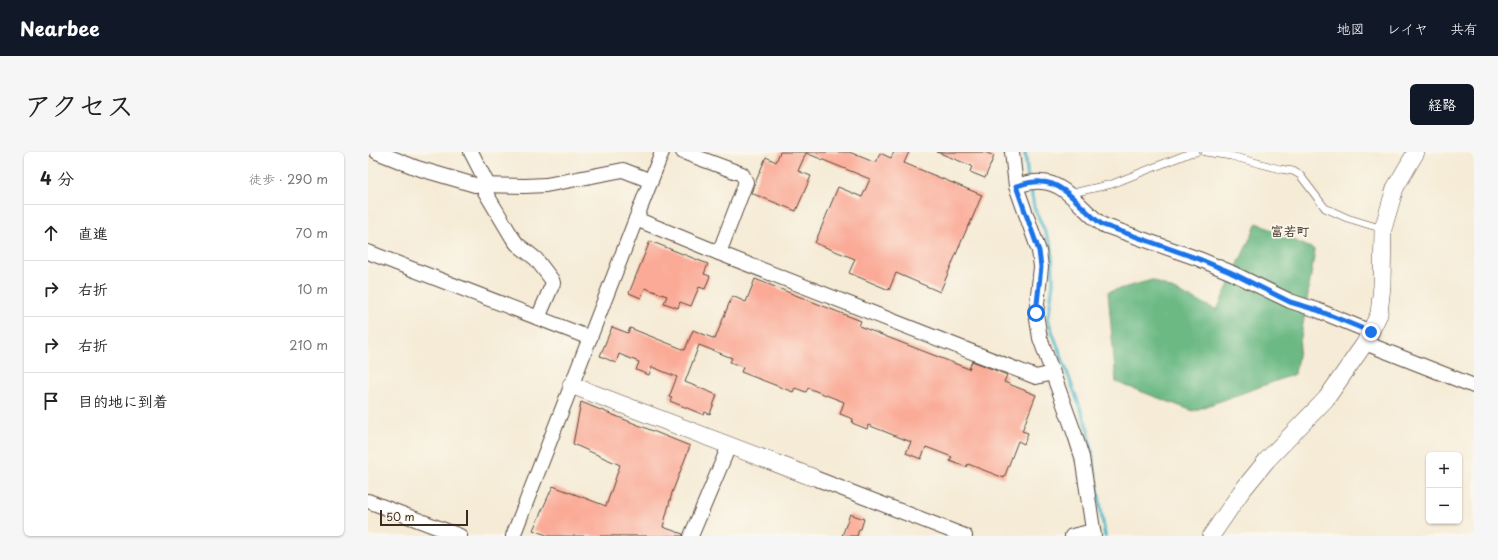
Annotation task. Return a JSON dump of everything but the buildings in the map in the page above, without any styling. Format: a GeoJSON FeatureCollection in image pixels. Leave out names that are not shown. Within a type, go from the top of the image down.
{"type":"FeatureCollection","features":[{"type":"Feature","properties":{"kind":"street"},"geometry":{"type":"LineString","coordinates":[[377,152],[417,168],[475,184],[484,185],[546,185],[623,170],[651,181]]}},
{"type":"Feature","properties":{"kind":"street"},"geometry":{"type":"LineString","coordinates":[[471,152],[484,185],[512,237],[517,244],[536,259],[552,280],[553,283],[538,318]]}},
{"type":"Feature","properties":{"kind":"street"},"geometry":{"type":"LineString","coordinates":[[513,536],[662,152]]}},
{"type":"Feature","properties":{"kind":"street"},"geometry":{"type":"LineString","coordinates":[[683,152],[742,174],[746,182],[718,253]]}},
{"type":"Feature","properties":{"kind":"street"},"geometry":{"type":"LineString","coordinates":[[1012,152],[1026,184],[1039,251],[1041,267],[1036,313],[1040,338],[1076,435],[1082,457],[1094,533],[1072,536]]}},
{"type":"Feature","properties":{"kind":"street"},"geometry":{"type":"LineString","coordinates":[[1211,536],[1241,492],[1267,460],[1326,399],[1368,338],[1379,314],[1382,286],[1383,229],[1395,188],[1416,152]]}},
{"type":"Feature","properties":{"kind":"street"},"geometry":{"type":"LineString","coordinates":[[1026,184],[1050,183],[1068,194],[1093,218],[1103,225],[1199,259],[1230,272],[1290,302],[1317,310],[1368,338],[1474,386]]}},
{"type":"Feature","properties":{"kind":"street"},"geometry":{"type":"LineString","coordinates":[[636,219],[718,253],[1036,377],[1053,373]]}},
{"type":"Feature","properties":{"kind":"street"},"geometry":{"type":"LineString","coordinates":[[368,252],[590,338]]}},
{"type":"Feature","properties":{"kind":"street"},"geometry":{"type":"LineString","coordinates":[[571,385],[965,536]]}},
{"type":"Feature","properties":{"kind":"street"},"geometry":{"type":"LineString","coordinates":[[691,536],[729,446]]}},
{"type":"Feature","properties":{"kind":"street"},"geometry":{"type":"LineString","coordinates":[[368,501],[460,536]]}},
{"type":"Feature","properties":{"kind":"lane"},"geometry":{"type":"LineString","coordinates":[[1068,194],[1112,184],[1190,153],[1196,152]]}},
{"type":"Feature","properties":{"kind":"lane"},"geometry":{"type":"LineString","coordinates":[[1205,152],[1232,156],[1293,171],[1300,175],[1325,208],[1347,218],[1383,229]]}},
{"type":"Feature","properties":{"kind":"green space"},"geometry":{"type":"Polygon","coordinates":[[[1257,223],[1315,250],[1295,374],[1193,411],[1116,382],[1108,292],[1152,280],[1217,310],[1257,223]]]}},
{"type":"Feature","properties":{"kind":"waterway"},"geometry":{"type":"LineString","coordinates":[[1025,152],[1028,179]]}},
{"type":"Feature","properties":{"kind":"waterway"},"geometry":{"type":"LineString","coordinates":[[1030,185],[1034,207],[1052,247],[1053,283],[1048,320],[1089,432],[1105,536]]}},
{"type":"Feature","properties":{"kind":"district","name":"富若町"},"geometry":{"type":"Point","coordinates":[1290,230]}},
{"type":"Feature","properties":{"kind":"route"},"geometry":{"type":"LineString","coordinates":[[1036,313],[1041,267],[1039,251],[1016,186],[1042,182],[1050,183],[1060,188],[1093,218],[1103,225],[1199,259],[1230,272],[1290,302],[1317,310],[1371,332]]}}]}
